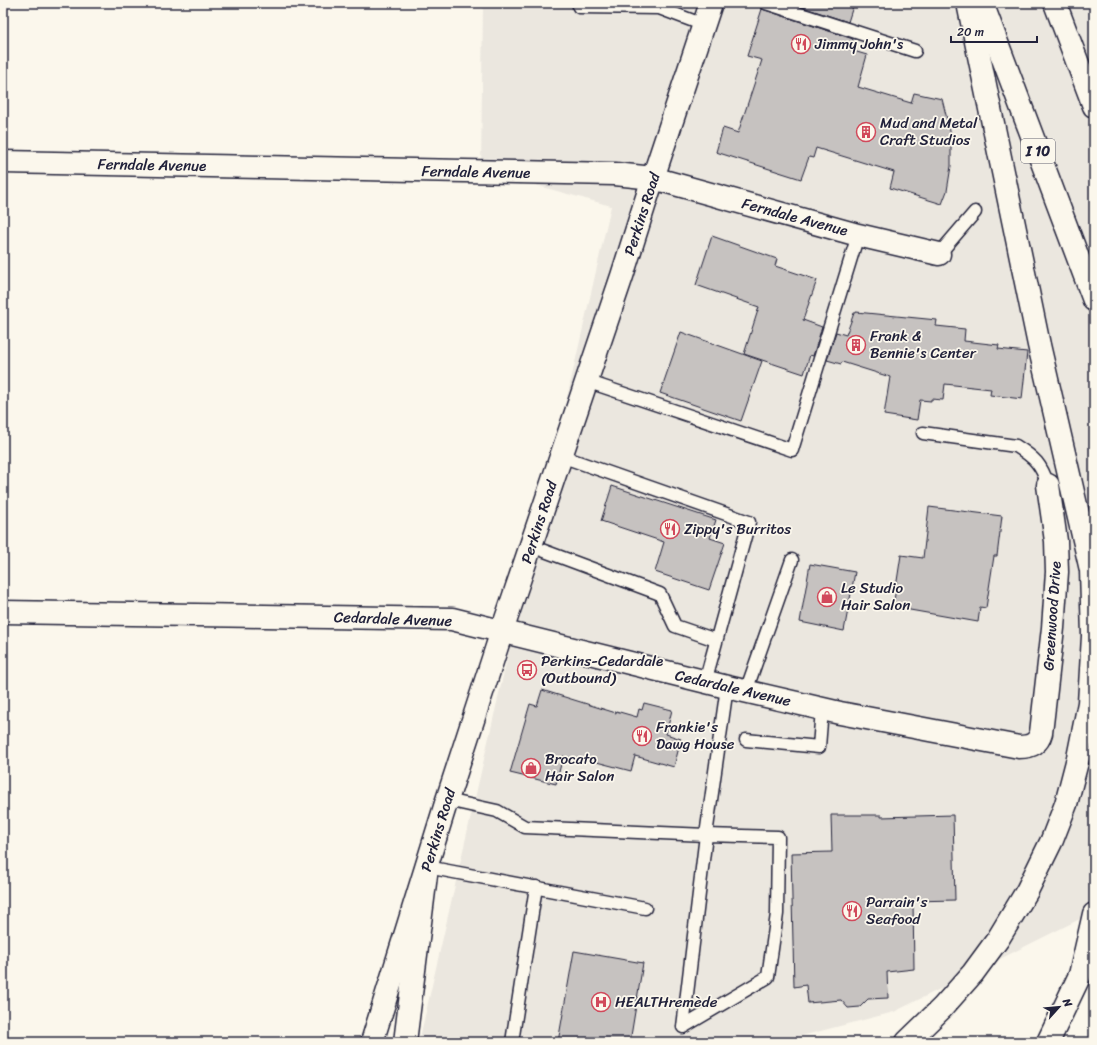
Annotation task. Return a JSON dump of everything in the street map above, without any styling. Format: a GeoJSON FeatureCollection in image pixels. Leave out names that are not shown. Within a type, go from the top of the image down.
{"type":"FeatureCollection","features":[{"type":"Feature","properties":{"kind":"main road","name":"Perkins Road"},"geometry":{"type":"LineString","coordinates":[[372,1042],[447,800],[502,631],[622,276],[711,3]]}},
{"type":"Feature","properties":{"kind":"main road"},"geometry":{"type":"LineString","coordinates":[[907,1042],[942,1008],[973,973],[998,939],[1027,891],[1052,840],[1066,804],[1078,758],[1089,703],[1093,636],[1091,570],[1039,345],[968,3]]}},
{"type":"Feature","properties":{"kind":"main road","name":"I 10"},"geometry":{"type":"LineString","coordinates":[[982,3],[1094,300]]}},
{"type":"Feature","properties":{"kind":"main road"},"geometry":{"type":"LineString","coordinates":[[1055,3],[1094,106]]}},
{"type":"Feature","properties":{"kind":"main road","name":"Ferndale Avenue"},"geometry":{"type":"LineString","coordinates":[[3,162],[615,174],[653,178],[858,235],[939,254]]}},
{"type":"Feature","properties":{"kind":"main road","name":"Greenwood Drive"},"geometry":{"type":"LineString","coordinates":[[1033,745],[1041,733],[1053,628],[1057,572],[1056,541],[1048,485]]}},
{"type":"Feature","properties":{"kind":"main road","name":"Cedardale Avenue"},"geometry":{"type":"LineString","coordinates":[[3,612],[452,619],[822,709],[1019,747],[1033,745]]}},
{"type":"Feature","properties":{"kind":"main road"},"geometry":{"type":"LineString","coordinates":[[405,1042],[427,867]]}},
{"type":"Feature","properties":{"kind":"main road"},"geometry":{"type":"LineString","coordinates":[[1048,1042],[1080,975],[1094,914]]}},
{"type":"Feature","properties":{"kind":"lane"},"geometry":{"type":"LineString","coordinates":[[766,3],[915,51]]}},
{"type":"Feature","properties":{"kind":"lane"},"geometry":{"type":"LineString","coordinates":[[579,7],[659,8],[704,25]]}},
{"type":"Feature","properties":{"kind":"lane"},"geometry":{"type":"LineString","coordinates":[[939,254],[975,212]]}},
{"type":"Feature","properties":{"kind":"lane"},"geometry":{"type":"LineString","coordinates":[[586,382],[792,450],[858,235]]}},
{"type":"Feature","properties":{"kind":"lane"},"geometry":{"type":"LineString","coordinates":[[923,433],[1016,446],[1036,461],[1043,472],[1048,485]]}},
{"type":"Feature","properties":{"kind":"lane"},"geometry":{"type":"LineString","coordinates":[[561,456],[749,522],[716,640],[706,682]]}},
{"type":"Feature","properties":{"kind":"lane"},"geometry":{"type":"LineString","coordinates":[[531,546],[660,594],[675,626],[716,640]]}},
{"type":"Feature","properties":{"kind":"lane"},"geometry":{"type":"LineString","coordinates":[[447,800],[497,811],[525,827],[706,836],[778,836],[776,914],[768,977],[683,1027],[706,836],[736,689],[792,560]]}},
{"type":"Feature","properties":{"kind":"lane"},"geometry":{"type":"LineString","coordinates":[[746,740],[819,747],[822,709]]}},
{"type":"Feature","properties":{"kind":"lane"},"geometry":{"type":"LineString","coordinates":[[427,867],[645,908]]}},
{"type":"Feature","properties":{"kind":"lane"},"geometry":{"type":"LineString","coordinates":[[512,1042],[536,887]]}},
{"type":"Feature","properties":{"kind":"shaded area"},"geometry":{"type":"Polygon","coordinates":[[[483,3],[1094,3],[1094,912],[894,1012],[778,1042],[419,1042],[611,206],[481,170],[483,3]]]}},
{"type":"Feature","properties":{"kind":"building"},"geometry":{"type":"Polygon","coordinates":[[[790,3],[854,3],[848,22],[790,3]]]}},
{"type":"Feature","properties":{"kind":"building"},"geometry":{"type":"Polygon","coordinates":[[[762,9],[853,39],[850,50],[867,55],[858,87],[911,103],[914,93],[942,99],[951,135],[951,166],[947,191],[942,204],[890,188],[894,172],[816,148],[813,158],[809,157],[801,179],[716,152],[723,128],[738,133],[762,60],[747,56],[762,9]]]}},
{"type":"Feature","properties":{"kind":"building"},"geometry":{"type":"Polygon","coordinates":[[[712,236],[777,259],[775,266],[817,280],[803,320],[822,327],[813,356],[810,355],[804,374],[744,354],[759,307],[696,285],[712,236]]]}},
{"type":"Feature","properties":{"kind":"building"},"geometry":{"type":"Polygon","coordinates":[[[854,313],[937,320],[936,326],[965,329],[964,341],[999,345],[998,349],[1027,352],[1022,399],[990,395],[991,389],[945,384],[943,400],[920,400],[917,420],[884,415],[890,377],[842,362],[841,364],[827,360],[836,332],[846,335],[854,313]]]}},
{"type":"Feature","properties":{"kind":"building"},"geometry":{"type":"Polygon","coordinates":[[[681,332],[762,361],[741,421],[660,393],[681,332]]]}},
{"type":"Feature","properties":{"kind":"building","name":"Zippy's Burritos"},"geometry":{"type":"Polygon","coordinates":[[[612,486],[716,520],[710,538],[725,543],[709,590],[655,572],[664,542],[601,521],[612,486]]]}},
{"type":"Feature","properties":{"kind":"building"},"geometry":{"type":"Polygon","coordinates":[[[929,507],[1002,516],[997,556],[994,556],[986,608],[980,607],[978,622],[893,607],[901,555],[923,558],[929,507]]]}},
{"type":"Feature","properties":{"kind":"building","name":"Le Studio Hair Salon"},"geometry":{"type":"Polygon","coordinates":[[[810,564],[855,572],[844,631],[800,622],[810,564]]]}},
{"type":"Feature","properties":{"kind":"building"},"geometry":{"type":"Polygon","coordinates":[[[542,690],[616,713],[616,711],[637,717],[639,709],[642,710],[644,703],[672,710],[666,734],[681,739],[674,767],[635,756],[631,771],[585,759],[584,762],[563,756],[556,784],[510,773],[530,704],[537,706],[542,690]]]}},
{"type":"Feature","properties":{"kind":"building","name":"Parrain's Seafood"},"geometry":{"type":"Polygon","coordinates":[[[831,815],[881,815],[881,817],[953,815],[955,900],[913,901],[914,969],[887,972],[888,998],[868,999],[860,1007],[848,1008],[841,1000],[808,1003],[806,985],[794,987],[791,853],[832,852],[831,815]]]}},
{"type":"Feature","properties":{"kind":"building","name":"HEALTHremède"},"geometry":{"type":"Polygon","coordinates":[[[574,951],[643,963],[630,1042],[558,1042],[574,951]]]}},
{"type":"Feature","properties":{"kind":"place","name":"Jimmy John's"},"geometry":{"type":"Point","coordinates":[801,44]}},
{"type":"Feature","properties":{"kind":"place","name":"Mud and Metal Craft Studios"},"geometry":{"type":"Point","coordinates":[866,132]}},
{"type":"Feature","properties":{"kind":"place","name":"Frank & Bennie's Center"},"geometry":{"type":"Point","coordinates":[856,345]}},
{"type":"Feature","properties":{"kind":"place","name":"Zippy's Burritos"},"geometry":{"type":"Point","coordinates":[670,529]}},
{"type":"Feature","properties":{"kind":"place","name":"Le Studio Hair Salon"},"geometry":{"type":"Point","coordinates":[827,597]}},
{"type":"Feature","properties":{"kind":"place","name":"Perkins-Cedardale (Outbound)"},"geometry":{"type":"Point","coordinates":[527,670]}},
{"type":"Feature","properties":{"kind":"place","name":"Frankie's Dawg House"},"geometry":{"type":"Point","coordinates":[642,736]}},
{"type":"Feature","properties":{"kind":"place","name":"Brocato Hair Salon"},"geometry":{"type":"Point","coordinates":[531,768]}},
{"type":"Feature","properties":{"kind":"place","name":"Parrain's Seafood"},"geometry":{"type":"Point","coordinates":[852,911]}},
{"type":"Feature","properties":{"kind":"place","name":"HEALTHremède"},"geometry":{"type":"Point","coordinates":[601,1002]}}]}
